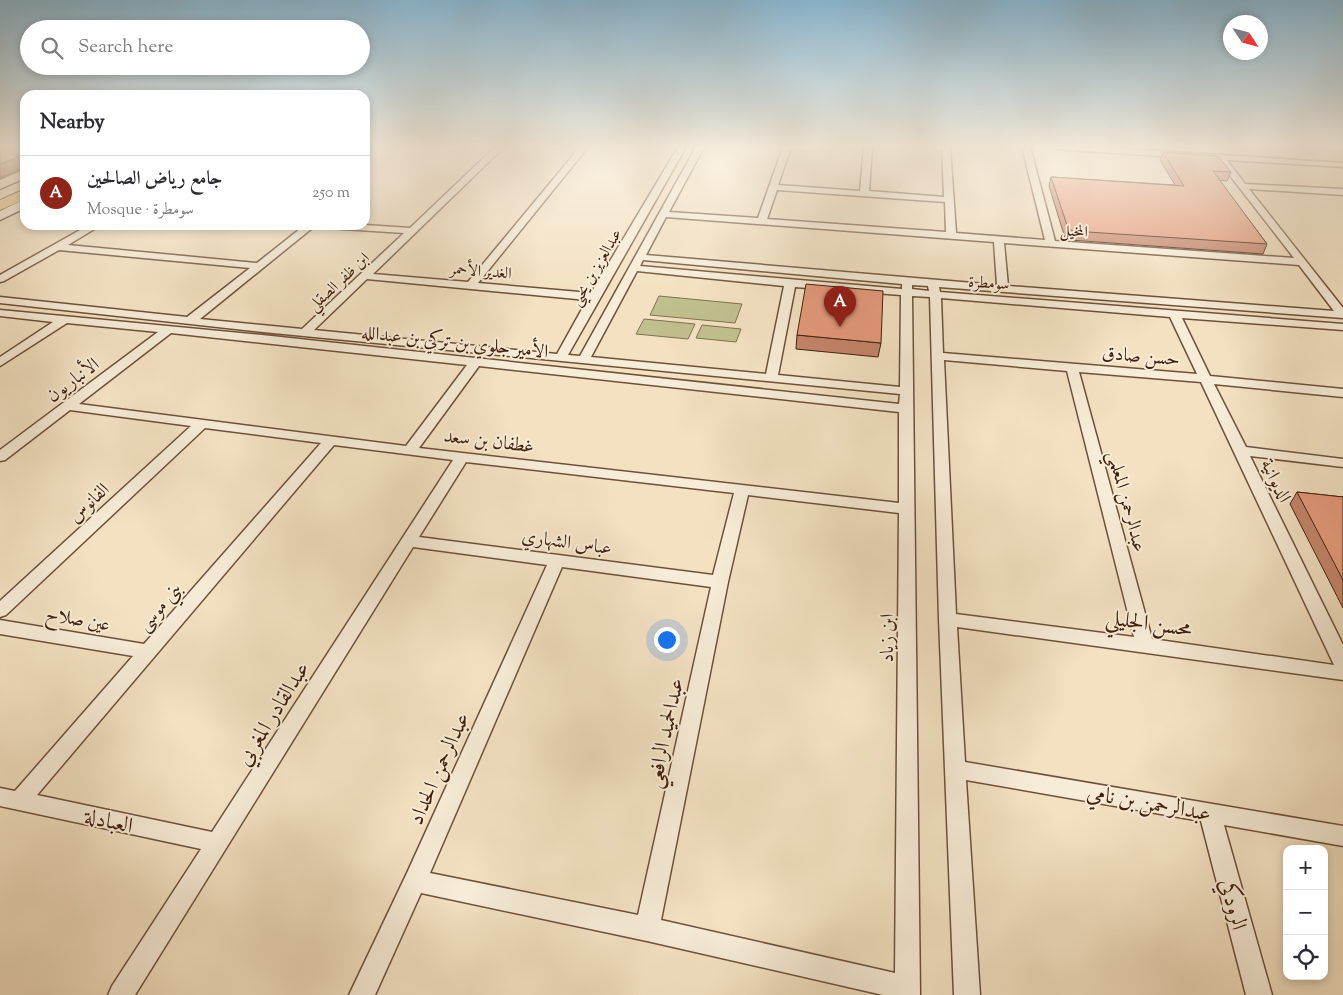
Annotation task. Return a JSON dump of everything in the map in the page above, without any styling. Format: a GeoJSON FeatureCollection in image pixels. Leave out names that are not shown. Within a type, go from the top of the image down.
{"type":"FeatureCollection","features":[{"type":"Feature","properties":{"kind":"main road"},"geometry":{"type":"LineString","coordinates":[[0,206],[20,196]]}},
{"type":"Feature","properties":{"kind":"street","name":"ابن ظفر الصقلي"},"geometry":{"type":"LineString","coordinates":[[305,333],[451,193]]}},
{"type":"Feature","properties":{"kind":"street"},"geometry":{"type":"LineString","coordinates":[[470,286],[546,193]]}},
{"type":"Feature","properties":{"kind":"street","name":"عبدالعزيز بن يحيى"},"geometry":{"type":"LineString","coordinates":[[562,357],[594,297],[654,193]]}},
{"type":"Feature","properties":{"kind":"street","name":"عبدالعزيز بن يحيى"},"geometry":{"type":"LineString","coordinates":[[568,372],[580,358],[640,257],[674,193]]}},
{"type":"Feature","properties":{"kind":"street"},"geometry":{"type":"LineString","coordinates":[[762,220],[771,193]]}},
{"type":"Feature","properties":{"kind":"street"},"geometry":{"type":"LineString","coordinates":[[869,193],[950,200]]}},
{"type":"Feature","properties":{"kind":"street"},"geometry":{"type":"LineString","coordinates":[[950,193],[952,235]]}},
{"type":"Feature","properties":{"kind":"street"},"geometry":{"type":"LineString","coordinates":[[1038,193],[1051,243]]}},
{"type":"Feature","properties":{"kind":"street"},"geometry":{"type":"LineString","coordinates":[[1249,193],[1343,315]]}},
{"type":"Feature","properties":{"kind":"street"},"geometry":{"type":"LineString","coordinates":[[0,216],[20,206]]}},
{"type":"Feature","properties":{"kind":"street","name":"المخيل"},"geometry":{"type":"LineString","coordinates":[[663,214],[1302,262]]}},
{"type":"Feature","properties":{"kind":"street"},"geometry":{"type":"LineString","coordinates":[[370,228],[412,231]]}},
{"type":"Feature","properties":{"kind":"street"},"geometry":{"type":"LineString","coordinates":[[0,279],[88,230]]}},
{"type":"Feature","properties":{"kind":"street"},"geometry":{"type":"LineString","coordinates":[[191,320],[305,230]]}},
{"type":"Feature","properties":{"kind":"street"},"geometry":{"type":"LineString","coordinates":[[999,239],[1003,288]]}},
{"type":"Feature","properties":{"kind":"street"},"geometry":{"type":"LineString","coordinates":[[57,248],[258,266]]}},
{"type":"Feature","properties":{"kind":"street","name":"سومطرة"},"geometry":{"type":"LineString","coordinates":[[640,257],[1174,313],[1343,328]]}},
{"type":"Feature","properties":{"kind":"street","name":"سومطرة"},"geometry":{"type":"LineString","coordinates":[[633,268],[790,283],[907,286]]}},
{"type":"Feature","properties":{"kind":"street","name":"الغدير الأحمر"},"geometry":{"type":"LineString","coordinates":[[366,276],[594,297]]}},
{"type":"Feature","properties":{"kind":"street"},"geometry":{"type":"LineString","coordinates":[[771,378],[790,283]]}},
{"type":"Feature","properties":{"kind":"street","name":"ابن زياد"},"geometry":{"type":"LineString","coordinates":[[907,286],[907,991]]}},
{"type":"Feature","properties":{"kind":"street"},"geometry":{"type":"LineString","coordinates":[[934,288],[967,995]]}},
{"type":"Feature","properties":{"kind":"street","name":"سومطرة"},"geometry":{"type":"LineString","coordinates":[[934,288],[1003,288],[1343,315]]}},
{"type":"Feature","properties":{"kind":"street","name":"الأمير جلوي بن تركي بن عبدالله"},"geometry":{"type":"LineString","coordinates":[[0,300],[191,320],[260,333],[475,363],[906,400]]}},
{"type":"Feature","properties":{"kind":"street","name":"الأمير جلوي بن تركي بن عبدالله"},"geometry":{"type":"LineString","coordinates":[[0,313],[166,331],[245,337],[273,330],[580,358],[771,378],[906,400]]}},
{"type":"Feature","properties":{"kind":"street","name":"الديوانية"},"geometry":{"type":"LineString","coordinates":[[1174,313],[1343,664]]}},
{"type":"Feature","properties":{"kind":"street"},"geometry":{"type":"LineString","coordinates":[[0,362],[65,319]]}},
{"type":"Feature","properties":{"kind":"street","name":"الأنباريون"},"geometry":{"type":"LineString","coordinates":[[0,458],[166,331]]}},
{"type":"Feature","properties":{"kind":"street","name":"حسن صادق"},"geometry":{"type":"LineString","coordinates":[[936,356],[1206,379],[1343,393]]}},
{"type":"Feature","properties":{"kind":"street"},"geometry":{"type":"LineString","coordinates":[[410,451],[475,363]]}},
{"type":"Feature","properties":{"kind":"street","name":"عبدالرحمن المعلمي"},"geometry":{"type":"LineString","coordinates":[[1072,368],[1145,645]]}},
{"type":"Feature","properties":{"kind":"street","name":"غطفان بن سعد"},"geometry":{"type":"LineString","coordinates":[[67,406],[410,451],[907,509]]}},
{"type":"Feature","properties":{"kind":"street","name":"الفانوس"},"geometry":{"type":"LineString","coordinates":[[0,611],[203,423]]}},
{"type":"Feature","properties":{"kind":"street","name":"بني موسى"},"geometry":{"type":"LineString","coordinates":[[10,799],[148,652],[331,440]]}},
{"type":"Feature","properties":{"kind":"street"},"geometry":{"type":"LineString","coordinates":[[1241,451],[1343,463]]}},
{"type":"Feature","properties":{"kind":"street","name":"عبدالقادر المغربي"},"geometry":{"type":"LineString","coordinates":[[121,995],[462,457]]}},
{"type":"Feature","properties":{"kind":"street","name":"عبدالحميد الرافعي"},"geometry":{"type":"LineString","coordinates":[[648,930],[720,582],[742,489]]}},
{"type":"Feature","properties":{"kind":"street","name":"عباس الشهاري"},"geometry":{"type":"LineString","coordinates":[[410,541],[720,582]]}},
{"type":"Feature","properties":{"kind":"street","name":"عبدالرحمن الحداد"},"geometry":{"type":"LineString","coordinates":[[362,995],[558,560]]}},
{"type":"Feature","properties":{"kind":"street","name":"محسن الجليلي"},"geometry":{"type":"LineString","coordinates":[[948,619],[1343,673]]}},
{"type":"Feature","properties":{"kind":"street","name":"عين صلاح"},"geometry":{"type":"LineString","coordinates":[[0,627],[148,652]]}},
{"type":"Feature","properties":{"kind":"street","name":"عبدالرحمن بن نامي"},"geometry":{"type":"LineString","coordinates":[[955,769],[1343,836]]}},
{"type":"Feature","properties":{"kind":"street","name":"العبادلة"},"geometry":{"type":"LineString","coordinates":[[10,799],[218,843]]}},
{"type":"Feature","properties":{"kind":"street","name":"الرودكي"},"geometry":{"type":"LineString","coordinates":[[1210,813],[1259,995]]}},
{"type":"Feature","properties":{"kind":"street"},"geometry":{"type":"LineString","coordinates":[[415,881],[648,930],[907,991]]}},
{"type":"Feature","properties":{"kind":"green space"},"geometry":{"type":"Polygon","coordinates":[[[659,296],[742,304],[735,323],[650,315],[659,296]]]}},
{"type":"Feature","properties":{"kind":"green space"},"geometry":{"type":"Polygon","coordinates":[[[644,319],[695,324],[688,339],[636,334],[644,319]]]}},
{"type":"Feature","properties":{"kind":"green space"},"geometry":{"type":"Polygon","coordinates":[[[702,325],[741,329],[736,342],[696,338],[702,325]]]}},
{"type":"Feature","properties":{"kind":"building"},"geometry":{"type":"Polygon","coordinates":[[[1056,193],[1230,193],[1267,244],[1073,231],[1068,228],[1056,193]]]}},
{"type":"Feature","properties":{"kind":"building"},"geometry":{"type":"Polygon","coordinates":[[[806,284],[883,291],[881,343],[797,335],[806,284]]]}},
{"type":"Feature","properties":{"kind":"building"},"geometry":{"type":"Polygon","coordinates":[[[1297,492],[1343,497],[1343,580],[1297,492]]]}},
{"type":"Feature","properties":{"kind":"place","name":"جامع رياض الصالحين"},"geometry":{"type":"Point","coordinates":[840,327]}}]}
